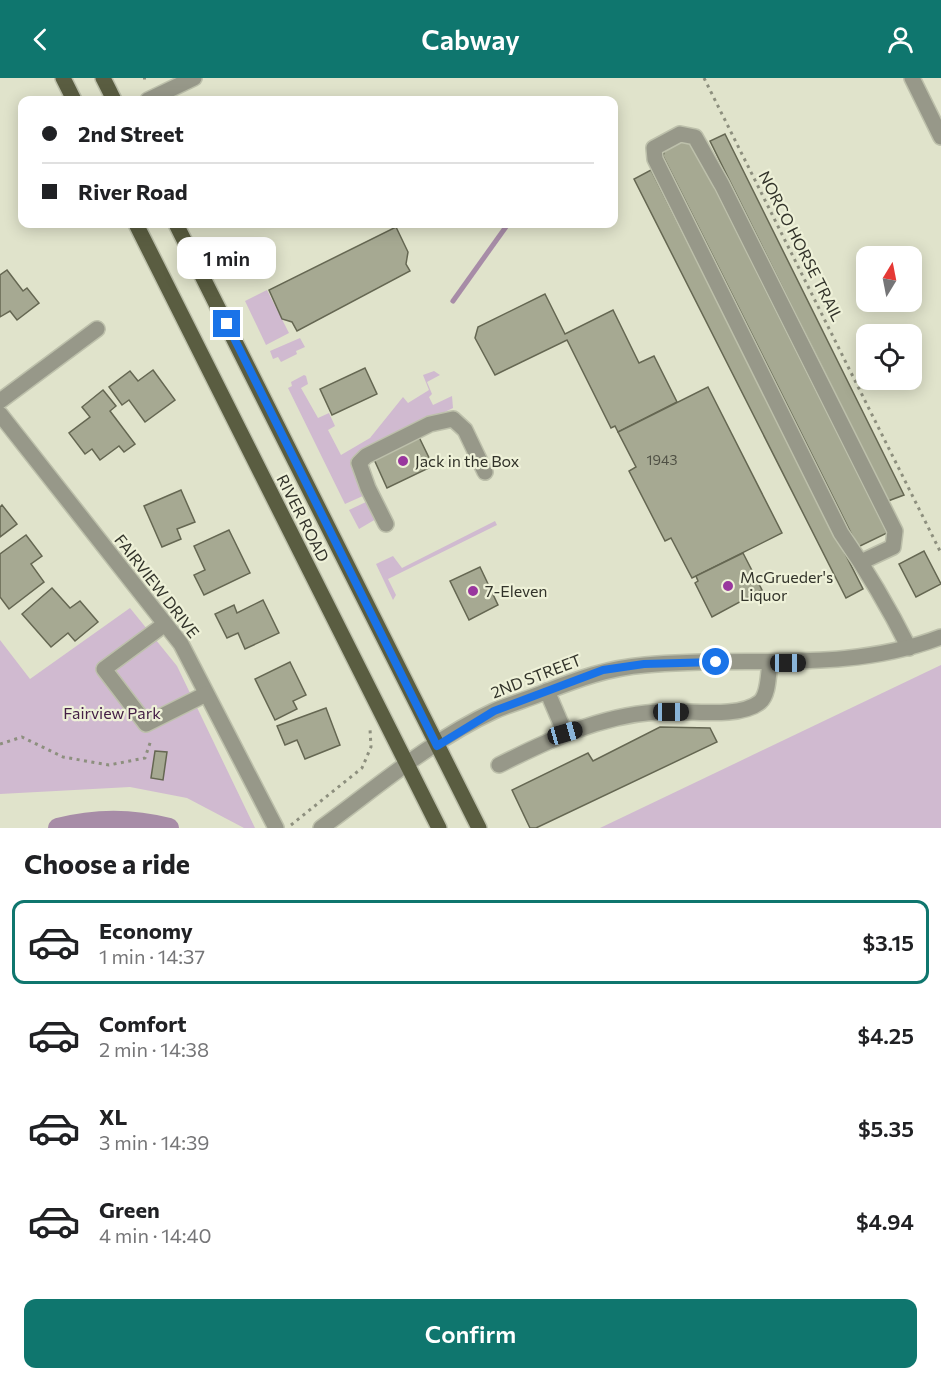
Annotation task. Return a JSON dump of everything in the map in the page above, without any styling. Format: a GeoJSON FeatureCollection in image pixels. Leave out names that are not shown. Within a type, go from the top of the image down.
{"type":"FeatureCollection","features":[{"type":"Feature","properties":{"kind":"main road"},"geometry":{"type":"LineString","coordinates":[[63,78],[72,96]]}},
{"type":"Feature","properties":{"kind":"main road"},"geometry":{"type":"LineString","coordinates":[[103,78],[112,96]]}},
{"type":"Feature","properties":{"kind":"main road","name":"RIVER ROAD"},"geometry":{"type":"LineString","coordinates":[[138,228],[439,828]]}},
{"type":"Feature","properties":{"kind":"main road","name":"RIVER ROAD"},"geometry":{"type":"LineString","coordinates":[[178,228],[479,828]]}},
{"type":"Feature","properties":{"kind":"street"},"geometry":{"type":"LineString","coordinates":[[156,96],[194,78]]}},
{"type":"Feature","properties":{"kind":"street"},"geometry":{"type":"LineString","coordinates":[[912,78],[941,137]]}},
{"type":"Feature","properties":{"kind":"street"},"geometry":{"type":"LineString","coordinates":[[861,562],[894,547],[895,531],[722,185],[695,137],[680,134],[654,148],[656,159],[841,533],[861,562],[876,583],[909,648]]}},
{"type":"Feature","properties":{"kind":"street"},"geometry":{"type":"LineString","coordinates":[[0,400],[97,329]]}},
{"type":"Feature","properties":{"kind":"street","name":"FAIRVIEW DRIVE"},"geometry":{"type":"LineString","coordinates":[[0,414],[181,644],[276,828]]}},
{"type":"Feature","properties":{"kind":"street"},"geometry":{"type":"LineString","coordinates":[[386,524],[361,472],[359,462],[366,456],[430,424],[453,419],[465,430],[485,472]]}},
{"type":"Feature","properties":{"kind":"street"},"geometry":{"type":"LineString","coordinates":[[165,624],[104,669],[146,724],[206,694]]}},
{"type":"Feature","properties":{"kind":"street","name":"2ND STREET"},"geometry":{"type":"LineString","coordinates":[[321,828],[408,764],[494,711],[603,670],[644,664],[770,663],[859,658],[909,648],[941,637]]}},
{"type":"Feature","properties":{"kind":"street"},"geometry":{"type":"LineString","coordinates":[[500,765],[565,733],[620,717],[656,711],[722,714],[759,703],[765,695],[770,663]]}},
{"type":"Feature","properties":{"kind":"street"},"geometry":{"type":"LineString","coordinates":[[547,691],[565,733]]}},
{"type":"Feature","properties":{"kind":"path","name":"NORCO HORSE TRAIL"},"geometry":{"type":"LineString","coordinates":[[704,78],[941,553]]}},
{"type":"Feature","properties":{"kind":"path"},"geometry":{"type":"LineString","coordinates":[[0,744],[22,737],[63,757],[109,765],[145,758],[151,741],[146,724]]}},
{"type":"Feature","properties":{"kind":"path"},"geometry":{"type":"LineString","coordinates":[[287,828],[362,768],[370,747]]}},
{"type":"Feature","properties":{"kind":"green space"},"geometry":{"type":"Polygon","coordinates":[[[267,290],[289,333],[266,345],[245,301],[267,290]]]}},
{"type":"Feature","properties":{"kind":"green space"},"geometry":{"type":"Polygon","coordinates":[[[300,338],[305,347],[296,351],[297,354],[281,362],[278,357],[273,359],[270,351],[300,338]]]}},
{"type":"Feature","properties":{"kind":"green space"},"geometry":{"type":"Polygon","coordinates":[[[434,371],[440,375],[427,382],[432,394],[429,397],[433,405],[452,396],[453,408],[412,428],[354,468],[365,495],[345,504],[288,388],[292,386],[291,382],[306,376],[308,384],[301,388],[318,418],[329,413],[335,426],[328,430],[341,455],[370,438],[403,397],[408,403],[429,390],[423,375],[434,371]]]}},
{"type":"Feature","properties":{"kind":"green space"},"geometry":{"type":"Polygon","coordinates":[[[368,501],[376,519],[359,529],[349,510],[368,501]]]}},
{"type":"Feature","properties":{"kind":"green space"},"geometry":{"type":"Polygon","coordinates":[[[495,521],[497,525],[388,579],[396,595],[393,600],[376,564],[393,556],[402,568],[495,521]]]}},
{"type":"Feature","properties":{"kind":"green space","name":"Fairview Park"},"geometry":{"type":"Polygon","coordinates":[[[130,608],[177,666],[255,828],[244,828],[187,798],[130,787],[0,794],[0,640],[30,679],[130,608]]]}},
{"type":"Feature","properties":{"kind":"green space"},"geometry":{"type":"Polygon","coordinates":[[[941,665],[941,828],[600,828],[941,665]]]}},
{"type":"Feature","properties":{"kind":"building"},"geometry":{"type":"Polygon","coordinates":[[[725,134],[904,495],[888,501],[710,141],[725,134]]]}},
{"type":"Feature","properties":{"kind":"building"},"geometry":{"type":"Polygon","coordinates":[[[683,140],[692,143],[887,533],[858,547],[663,156],[665,148],[683,140]]]}},
{"type":"Feature","properties":{"kind":"building"},"geometry":{"type":"Polygon","coordinates":[[[651,170],[863,589],[846,598],[634,179],[651,170]]]}},
{"type":"Feature","properties":{"kind":"building"},"geometry":{"type":"Polygon","coordinates":[[[394,228],[396,228],[408,252],[406,264],[410,271],[297,331],[292,322],[282,319],[269,290],[394,228]]]}},
{"type":"Feature","properties":{"kind":"building"},"geometry":{"type":"Polygon","coordinates":[[[7,270],[23,291],[27,288],[39,303],[17,320],[10,311],[0,317],[0,275],[7,270]]]}},
{"type":"Feature","properties":{"kind":"building"},"geometry":{"type":"Polygon","coordinates":[[[545,294],[565,334],[613,310],[639,363],[654,356],[677,402],[618,432],[615,426],[611,428],[567,340],[495,375],[475,338],[478,327],[545,294]]]}},
{"type":"Feature","properties":{"kind":"building"},"geometry":{"type":"Polygon","coordinates":[[[365,368],[377,394],[332,415],[320,389],[365,368]]]}},
{"type":"Feature","properties":{"kind":"building"},"geometry":{"type":"Polygon","coordinates":[[[153,370],[175,400],[145,422],[129,400],[122,405],[109,387],[130,371],[138,381],[153,370]]]}},
{"type":"Feature","properties":{"kind":"building"},"geometry":{"type":"Polygon","coordinates":[[[708,387],[782,533],[692,578],[671,538],[665,541],[629,471],[636,467],[618,432],[708,387]]]}},
{"type":"Feature","properties":{"kind":"building"},"geometry":{"type":"Polygon","coordinates":[[[103,390],[116,406],[110,411],[135,444],[124,452],[119,446],[100,460],[92,449],[85,454],[69,433],[90,417],[82,407],[103,390]]]}},
{"type":"Feature","properties":{"kind":"building","name":"Jack in the Box"},"geometry":{"type":"Polygon","coordinates":[[[418,435],[433,466],[387,488],[373,457],[418,435]]]}},
{"type":"Feature","properties":{"kind":"building"},"geometry":{"type":"Polygon","coordinates":[[[181,490],[195,522],[177,529],[181,539],[162,547],[144,506],[181,490]]]}},
{"type":"Feature","properties":{"kind":"building"},"geometry":{"type":"Polygon","coordinates":[[[2,505],[17,524],[0,537],[0,507],[2,505]]]}},
{"type":"Feature","properties":{"kind":"building"},"geometry":{"type":"Polygon","coordinates":[[[229,530],[250,573],[204,595],[194,575],[205,570],[194,546],[229,530]]]}},
{"type":"Feature","properties":{"kind":"building"},"geometry":{"type":"Polygon","coordinates":[[[26,535],[42,556],[31,564],[44,582],[9,609],[0,597],[0,554],[26,535]]]}},
{"type":"Feature","properties":{"kind":"building"},"geometry":{"type":"Polygon","coordinates":[[[924,551],[941,584],[916,597],[899,564],[924,551]]]}},
{"type":"Feature","properties":{"kind":"building","name":"McGrueder's Liquor"},"geometry":{"type":"Polygon","coordinates":[[[743,553],[762,590],[712,617],[695,583],[698,581],[696,576],[743,553]]]}},
{"type":"Feature","properties":{"kind":"building","name":"7-Eleven"},"geometry":{"type":"Polygon","coordinates":[[[480,567],[498,605],[469,620],[450,581],[480,567]]]}},
{"type":"Feature","properties":{"kind":"building"},"geometry":{"type":"Polygon","coordinates":[[[52,588],[70,608],[80,601],[98,622],[75,641],[68,633],[51,647],[22,614],[52,588]]]}},
{"type":"Feature","properties":{"kind":"building"},"geometry":{"type":"Polygon","coordinates":[[[263,600],[279,633],[245,649],[238,633],[227,638],[215,614],[234,605],[237,613],[263,600]]]}},
{"type":"Feature","properties":{"kind":"building"},"geometry":{"type":"Polygon","coordinates":[[[290,662],[306,695],[293,701],[297,709],[275,720],[255,679],[290,662]]]}},
{"type":"Feature","properties":{"kind":"building"},"geometry":{"type":"Polygon","coordinates":[[[326,708],[340,745],[305,759],[297,740],[285,745],[277,726],[326,708]]]}},
{"type":"Feature","properties":{"kind":"building"},"geometry":{"type":"Polygon","coordinates":[[[660,727],[710,728],[717,742],[536,828],[530,828],[512,790],[588,753],[593,761],[660,727]]]}},
{"type":"Feature","properties":{"kind":"building"},"geometry":{"type":"Polygon","coordinates":[[[155,751],[167,752],[163,780],[151,778],[155,751]]]}},
{"type":"Feature","properties":{"kind":"waterway"},"geometry":{"type":"LineString","coordinates":[[453,301],[505,228]]}},
{"type":"Feature","properties":{"kind":"waterway"},"geometry":{"type":"LineString","coordinates":[[58,828],[86,822],[113,820],[141,822],[169,828]]}},
{"type":"Feature","properties":{"kind":"place","name":"Jack in the Box"},"geometry":{"type":"Point","coordinates":[403,461]}},
{"type":"Feature","properties":{"kind":"place","name":"McGrueder's Liquor"},"geometry":{"type":"Point","coordinates":[728,586]}},
{"type":"Feature","properties":{"kind":"place","name":"7-Eleven"},"geometry":{"type":"Point","coordinates":[473,591]}},
{"type":"Feature","properties":{"kind":"route"},"geometry":{"type":"LineString","coordinates":[[227,324],[437,746],[460,729],[494,711],[603,670],[644,664],[716,662]]}}]}
